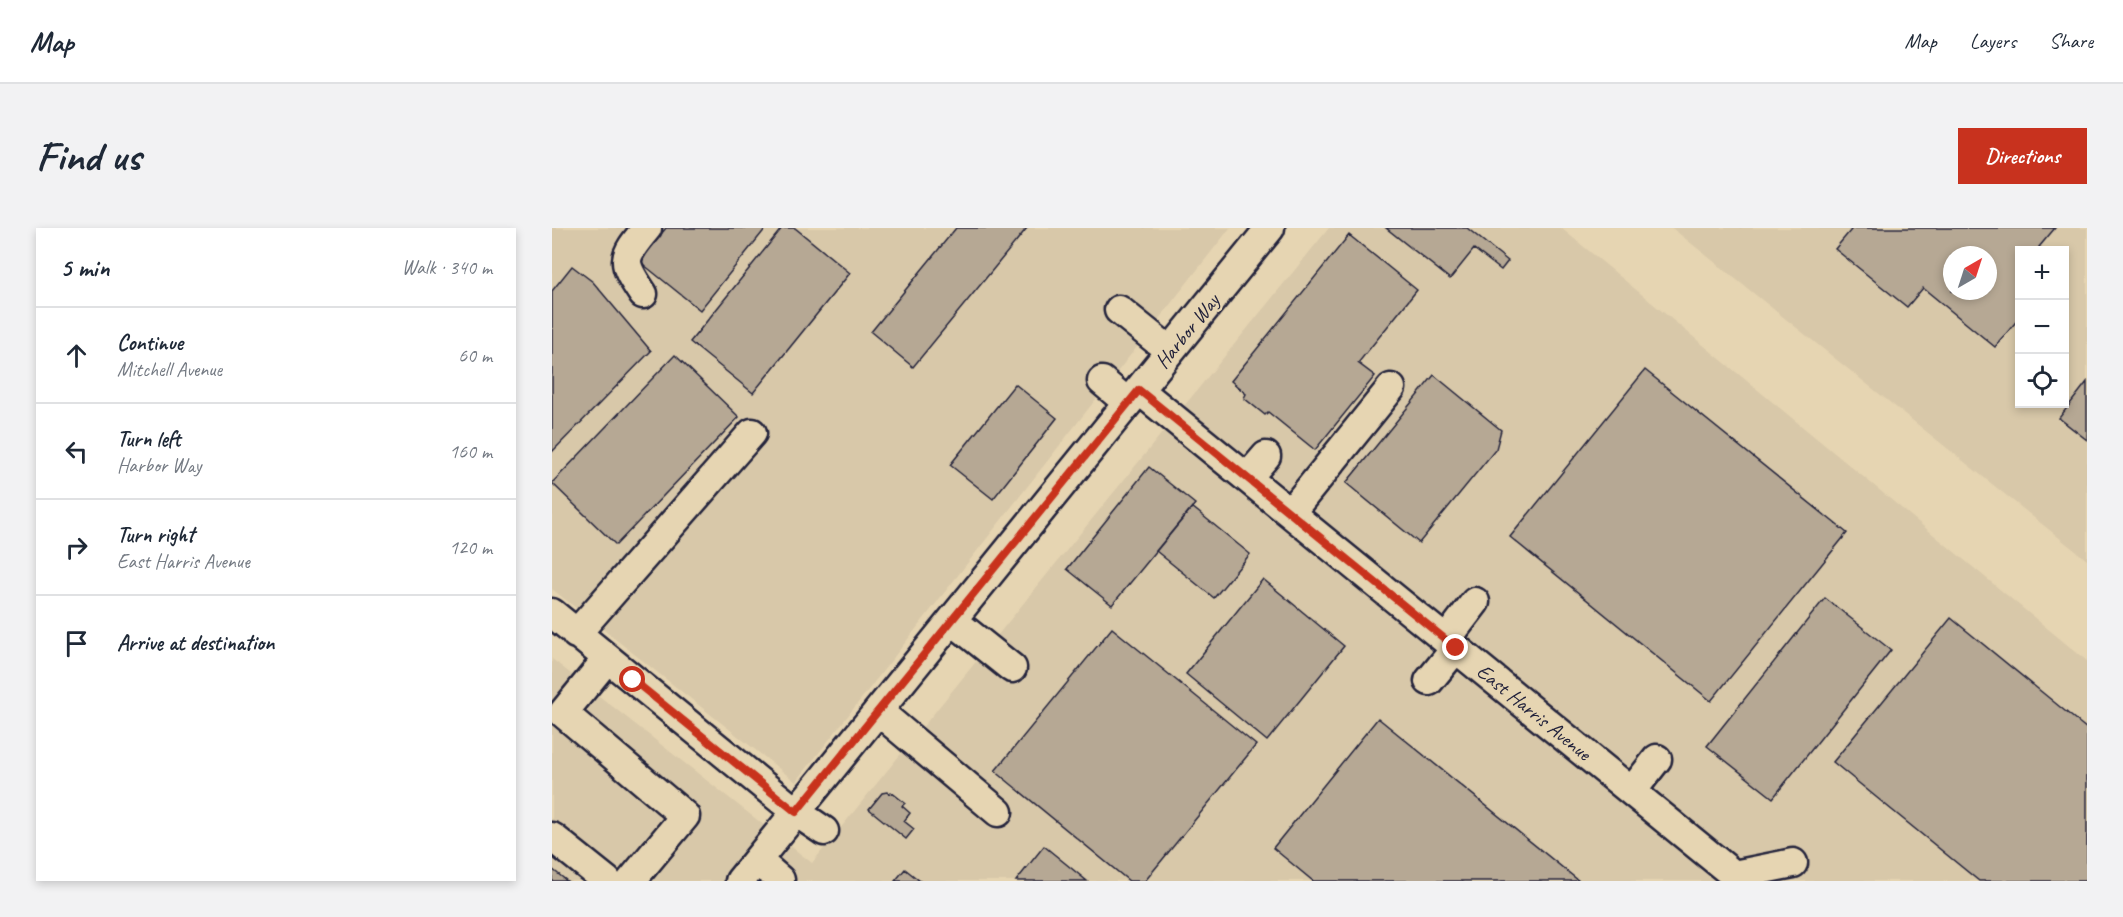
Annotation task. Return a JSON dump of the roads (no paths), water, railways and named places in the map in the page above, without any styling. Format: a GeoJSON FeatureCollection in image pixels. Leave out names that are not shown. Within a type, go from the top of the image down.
{"type":"FeatureCollection","features":[{"type":"Feature","properties":{"kind":"street"},"geometry":{"type":"LineString","coordinates":[[643,294],[627,270],[626,261],[629,249],[647,228]]}},
{"type":"Feature","properties":{"kind":"street","name":"Harbor Way"},"geometry":{"type":"LineString","coordinates":[[748,871],[1270,228]]}},
{"type":"Feature","properties":{"kind":"street"},"geometry":{"type":"LineString","coordinates":[[1119,310],[1170,351]]}},
{"type":"Feature","properties":{"kind":"street","name":"East Harris Avenue"},"geometry":{"type":"LineString","coordinates":[[1101,381],[1134,396],[1247,478],[1632,791],[1731,878]]}},
{"type":"Feature","properties":{"kind":"street"},"geometry":{"type":"LineString","coordinates":[[1295,518],[1391,388]]}},
{"type":"Feature","properties":{"kind":"street"},"geometry":{"type":"LineString","coordinates":[[752,434],[561,628],[607,659],[796,812],[824,831]]}},
{"type":"Feature","properties":{"kind":"street"},"geometry":{"type":"LineString","coordinates":[[1247,478],[1266,456]]}},
{"type":"Feature","properties":{"kind":"street"},"geometry":{"type":"LineString","coordinates":[[1295,518],[1323,496]]}},
{"type":"Feature","properties":{"kind":"street"},"geometry":{"type":"LineString","coordinates":[[1429,681],[1475,602]]}},
{"type":"Feature","properties":{"kind":"street"},"geometry":{"type":"LineString","coordinates":[[952,620],[1012,669]]}},
{"type":"Feature","properties":{"kind":"street"},"geometry":{"type":"LineString","coordinates":[[607,659],[557,720],[685,816],[631,881]]}},
{"type":"Feature","properties":{"kind":"street"},"geometry":{"type":"LineString","coordinates":[[878,711],[998,812]]}},
{"type":"Feature","properties":{"kind":"street"},"geometry":{"type":"LineString","coordinates":[[1632,791],[1657,759]]}},
{"type":"Feature","properties":{"kind":"street"},"geometry":{"type":"LineString","coordinates":[[552,837],[608,881]]}},
{"type":"Feature","properties":{"kind":"street"},"geometry":{"type":"LineString","coordinates":[[1731,878],[1793,863]]}},
{"type":"Feature","properties":{"kind":"street"},"geometry":{"type":"LineString","coordinates":[[748,871],[780,880]]}}]}
